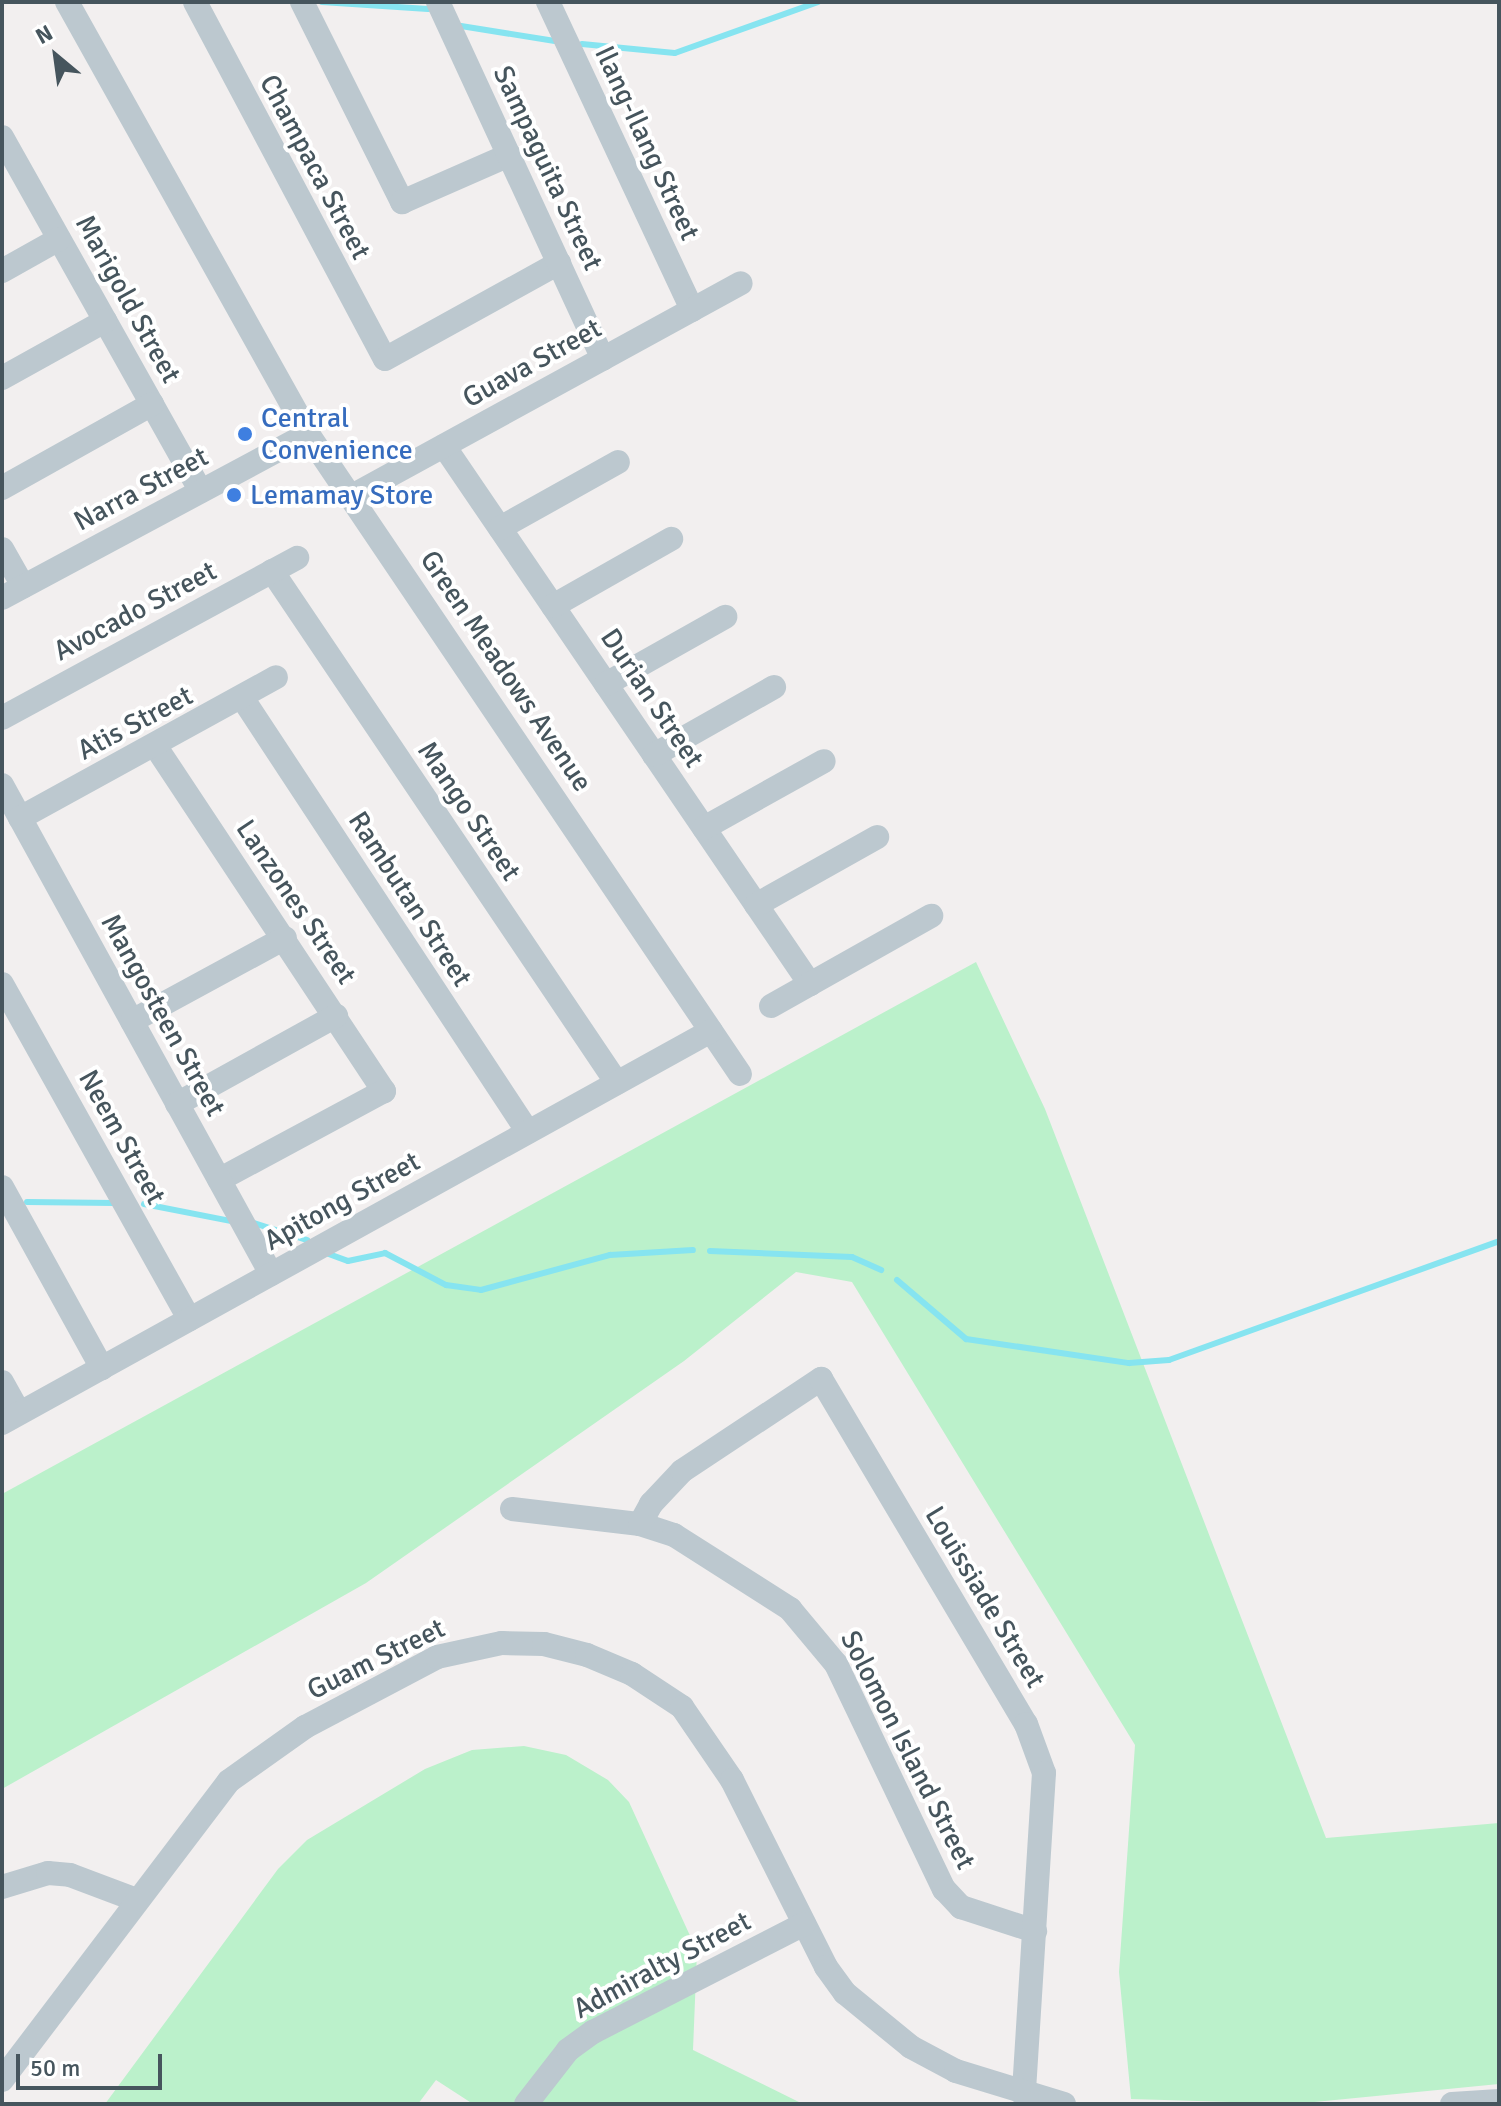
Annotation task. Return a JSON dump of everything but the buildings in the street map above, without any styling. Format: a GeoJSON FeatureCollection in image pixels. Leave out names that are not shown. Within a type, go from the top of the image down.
{"type":"FeatureCollection","features":[{"type":"Feature","properties":{"kind":"street","name":"Green Meadows Avenue"},"geometry":{"type":"LineString","coordinates":[[67,2],[308,434],[740,1074]]}},
{"type":"Feature","properties":{"kind":"street","name":"Champaca Street"},"geometry":{"type":"LineString","coordinates":[[195,2],[385,359],[559,263]]}},
{"type":"Feature","properties":{"kind":"street"},"geometry":{"type":"LineString","coordinates":[[302,2],[402,202],[509,155]]}},
{"type":"Feature","properties":{"kind":"street","name":"Sampaguita Street"},"geometry":{"type":"LineString","coordinates":[[438,2],[603,359]]}},
{"type":"Feature","properties":{"kind":"street","name":"Ilang-Ilang Street"},"geometry":{"type":"LineString","coordinates":[[548,2],[692,310]]}},
{"type":"Feature","properties":{"kind":"street","name":"Marigold Street"},"geometry":{"type":"LineString","coordinates":[[2,137],[9,165],[59,239],[201,491]]}},
{"type":"Feature","properties":{"kind":"street"},"geometry":{"type":"LineString","coordinates":[[2,271],[59,239]]}},
{"type":"Feature","properties":{"kind":"street","name":"Guava Street"},"geometry":{"type":"LineString","coordinates":[[352,496],[741,283]]}},
{"type":"Feature","properties":{"kind":"street"},"geometry":{"type":"LineString","coordinates":[[2,378],[105,321]]}},
{"type":"Feature","properties":{"kind":"street"},"geometry":{"type":"LineString","coordinates":[[2,488],[152,404]]}},
{"type":"Feature","properties":{"kind":"street","name":"Narra Street"},"geometry":{"type":"LineString","coordinates":[[12,592],[308,434]]}},
{"type":"Feature","properties":{"kind":"street","name":"Durian Street"},"geometry":{"type":"LineString","coordinates":[[444,446],[810,984]]}},
{"type":"Feature","properties":{"kind":"street"},"geometry":{"type":"LineString","coordinates":[[500,528],[618,462]]}},
{"type":"Feature","properties":{"kind":"street"},"geometry":{"type":"LineString","coordinates":[[553,606],[671,539]]}},
{"type":"Feature","properties":{"kind":"street"},"geometry":{"type":"LineString","coordinates":[[2,549],[12,592]]}},
{"type":"Feature","properties":{"kind":"street","name":"Avocado Street"},"geometry":{"type":"LineString","coordinates":[[2,718],[297,558]]}},
{"type":"Feature","properties":{"kind":"street","name":"Mango Street"},"geometry":{"type":"LineString","coordinates":[[272,571],[617,1083]]}},
{"type":"Feature","properties":{"kind":"street"},"geometry":{"type":"LineString","coordinates":[[606,684],[725,617]]}},
{"type":"Feature","properties":{"kind":"street","name":"Atis Street"},"geometry":{"type":"LineString","coordinates":[[20,818],[156,747],[276,677]]}},
{"type":"Feature","properties":{"kind":"street"},"geometry":{"type":"LineString","coordinates":[[654,755],[774,687]]}},
{"type":"Feature","properties":{"kind":"street","name":"Rambutan Street"},"geometry":{"type":"LineString","coordinates":[[243,699],[528,1132]]}},
{"type":"Feature","properties":{"kind":"street","name":"Lanzones Street"},"geometry":{"type":"LineString","coordinates":[[156,747],[384,1091],[219,1180]]}},
{"type":"Feature","properties":{"kind":"street"},"geometry":{"type":"LineString","coordinates":[[704,828],[824,761]]}},
{"type":"Feature","properties":{"kind":"street","name":"Mangosteen Street"},"geometry":{"type":"LineString","coordinates":[[2,785],[271,1274]]}},
{"type":"Feature","properties":{"kind":"street"},"geometry":{"type":"LineString","coordinates":[[756,905],[877,837]]}},
{"type":"Feature","properties":{"kind":"street"},"geometry":{"type":"LineString","coordinates":[[771,1006],[931,916]]}},
{"type":"Feature","properties":{"kind":"street"},"geometry":{"type":"LineString","coordinates":[[132,1021],[285,938]]}},
{"type":"Feature","properties":{"kind":"street","name":"Neem Street"},"geometry":{"type":"LineString","coordinates":[[2,984],[189,1319]]}},
{"type":"Feature","properties":{"kind":"street"},"geometry":{"type":"LineString","coordinates":[[177,1104],[336,1016]]}},
{"type":"Feature","properties":{"kind":"street","name":"Apitong Street"},"geometry":{"type":"LineString","coordinates":[[11,1418],[711,1031]]}},
{"type":"Feature","properties":{"kind":"street"},"geometry":{"type":"LineString","coordinates":[[2,1187],[102,1368]]}},
{"type":"Feature","properties":{"kind":"street","name":"Louissiade Street"},"geometry":{"type":"LineString","coordinates":[[640,1524],[651,1504],[682,1471],[821,1379],[1037,1749],[1045,1804],[1024,2095]]}},
{"type":"Feature","properties":{"kind":"street"},"geometry":{"type":"LineString","coordinates":[[2,1382],[11,1418]]}},
{"type":"Feature","properties":{"kind":"street","name":"Solomon Island Street"},"geometry":{"type":"LineString","coordinates":[[512,1509],[640,1524],[711,1554],[790,1609],[816,1635],[836,1664],[944,1889],[961,1907],[1035,1931]]}},
{"type":"Feature","properties":{"kind":"street","name":"Guam Street"},"geometry":{"type":"LineString","coordinates":[[2,2080],[229,1781],[305,1727],[437,1657],[502,1643],[544,1644],[632,1674],[682,1707],[732,1780],[826,1967],[870,2018],[956,2071],[1024,2095],[1064,2104]]}},
{"type":"Feature","properties":{"kind":"street"},"geometry":{"type":"LineString","coordinates":[[2,1887],[48,1873],[70,1875],[136,1900]]}},
{"type":"Feature","properties":{"kind":"street","name":"Admiralty Street"},"geometry":{"type":"LineString","coordinates":[[526,2104],[568,2050],[593,2032],[804,1924]]}},
{"type":"Feature","properties":{"kind":"street"},"geometry":{"type":"LineString","coordinates":[[1452,2104],[1499,2101]]}},
{"type":"Feature","properties":{"kind":"green space"},"geometry":{"type":"Polygon","coordinates":[[[976,962],[1045,1109],[1326,1838],[1499,1823],[1499,2084],[1294,2104],[1131,2099],[1119,1972],[1135,1745],[852,1282],[796,1272],[684,1361],[366,1583],[2,1789],[2,1494],[976,962]]]}},
{"type":"Feature","properties":{"kind":"green space"},"geometry":{"type":"Polygon","coordinates":[[[524,1746],[566,1755],[608,1780],[629,1802],[697,1951],[693,2050],[803,2104],[473,2104],[436,2080],[418,2104],[105,2104],[278,1869],[307,1840],[425,1769],[472,1750],[524,1746]]]}},
{"type":"Feature","properties":{"kind":"waterway"},"geometry":{"type":"LineString","coordinates":[[322,2],[428,9]]}},
{"type":"Feature","properties":{"kind":"waterway"},"geometry":{"type":"LineString","coordinates":[[582,44],[675,53],[818,2]]}},
{"type":"Feature","properties":{"kind":"waterway"},"geometry":{"type":"LineString","coordinates":[[461,26],[555,41]]}},
{"type":"Feature","properties":{"kind":"waterway"},"geometry":{"type":"LineString","coordinates":[[27,1202],[114,1203]]}},
{"type":"Feature","properties":{"kind":"waterway"},"geometry":{"type":"LineString","coordinates":[[144,1204],[231,1221]]}},
{"type":"Feature","properties":{"kind":"waterway"},"geometry":{"type":"LineString","coordinates":[[254,1223],[307,1240]]}},
{"type":"Feature","properties":{"kind":"waterway"},"geometry":{"type":"LineString","coordinates":[[897,1280],[966,1339],[1129,1363],[1169,1360],[1499,1241]]}},
{"type":"Feature","properties":{"kind":"waterway"},"geometry":{"type":"LineString","coordinates":[[326,1253],[348,1261],[385,1253],[446,1285],[481,1290],[610,1255],[693,1250]]}},
{"type":"Feature","properties":{"kind":"waterway"},"geometry":{"type":"LineString","coordinates":[[710,1251],[852,1257],[881,1270]]}},
{"type":"Feature","properties":{"kind":"place","name":"Central Convenience"},"geometry":{"type":"Point","coordinates":[245,434]}},
{"type":"Feature","properties":{"kind":"place","name":"Lemamay Store"},"geometry":{"type":"Point","coordinates":[234,495]}}]}
